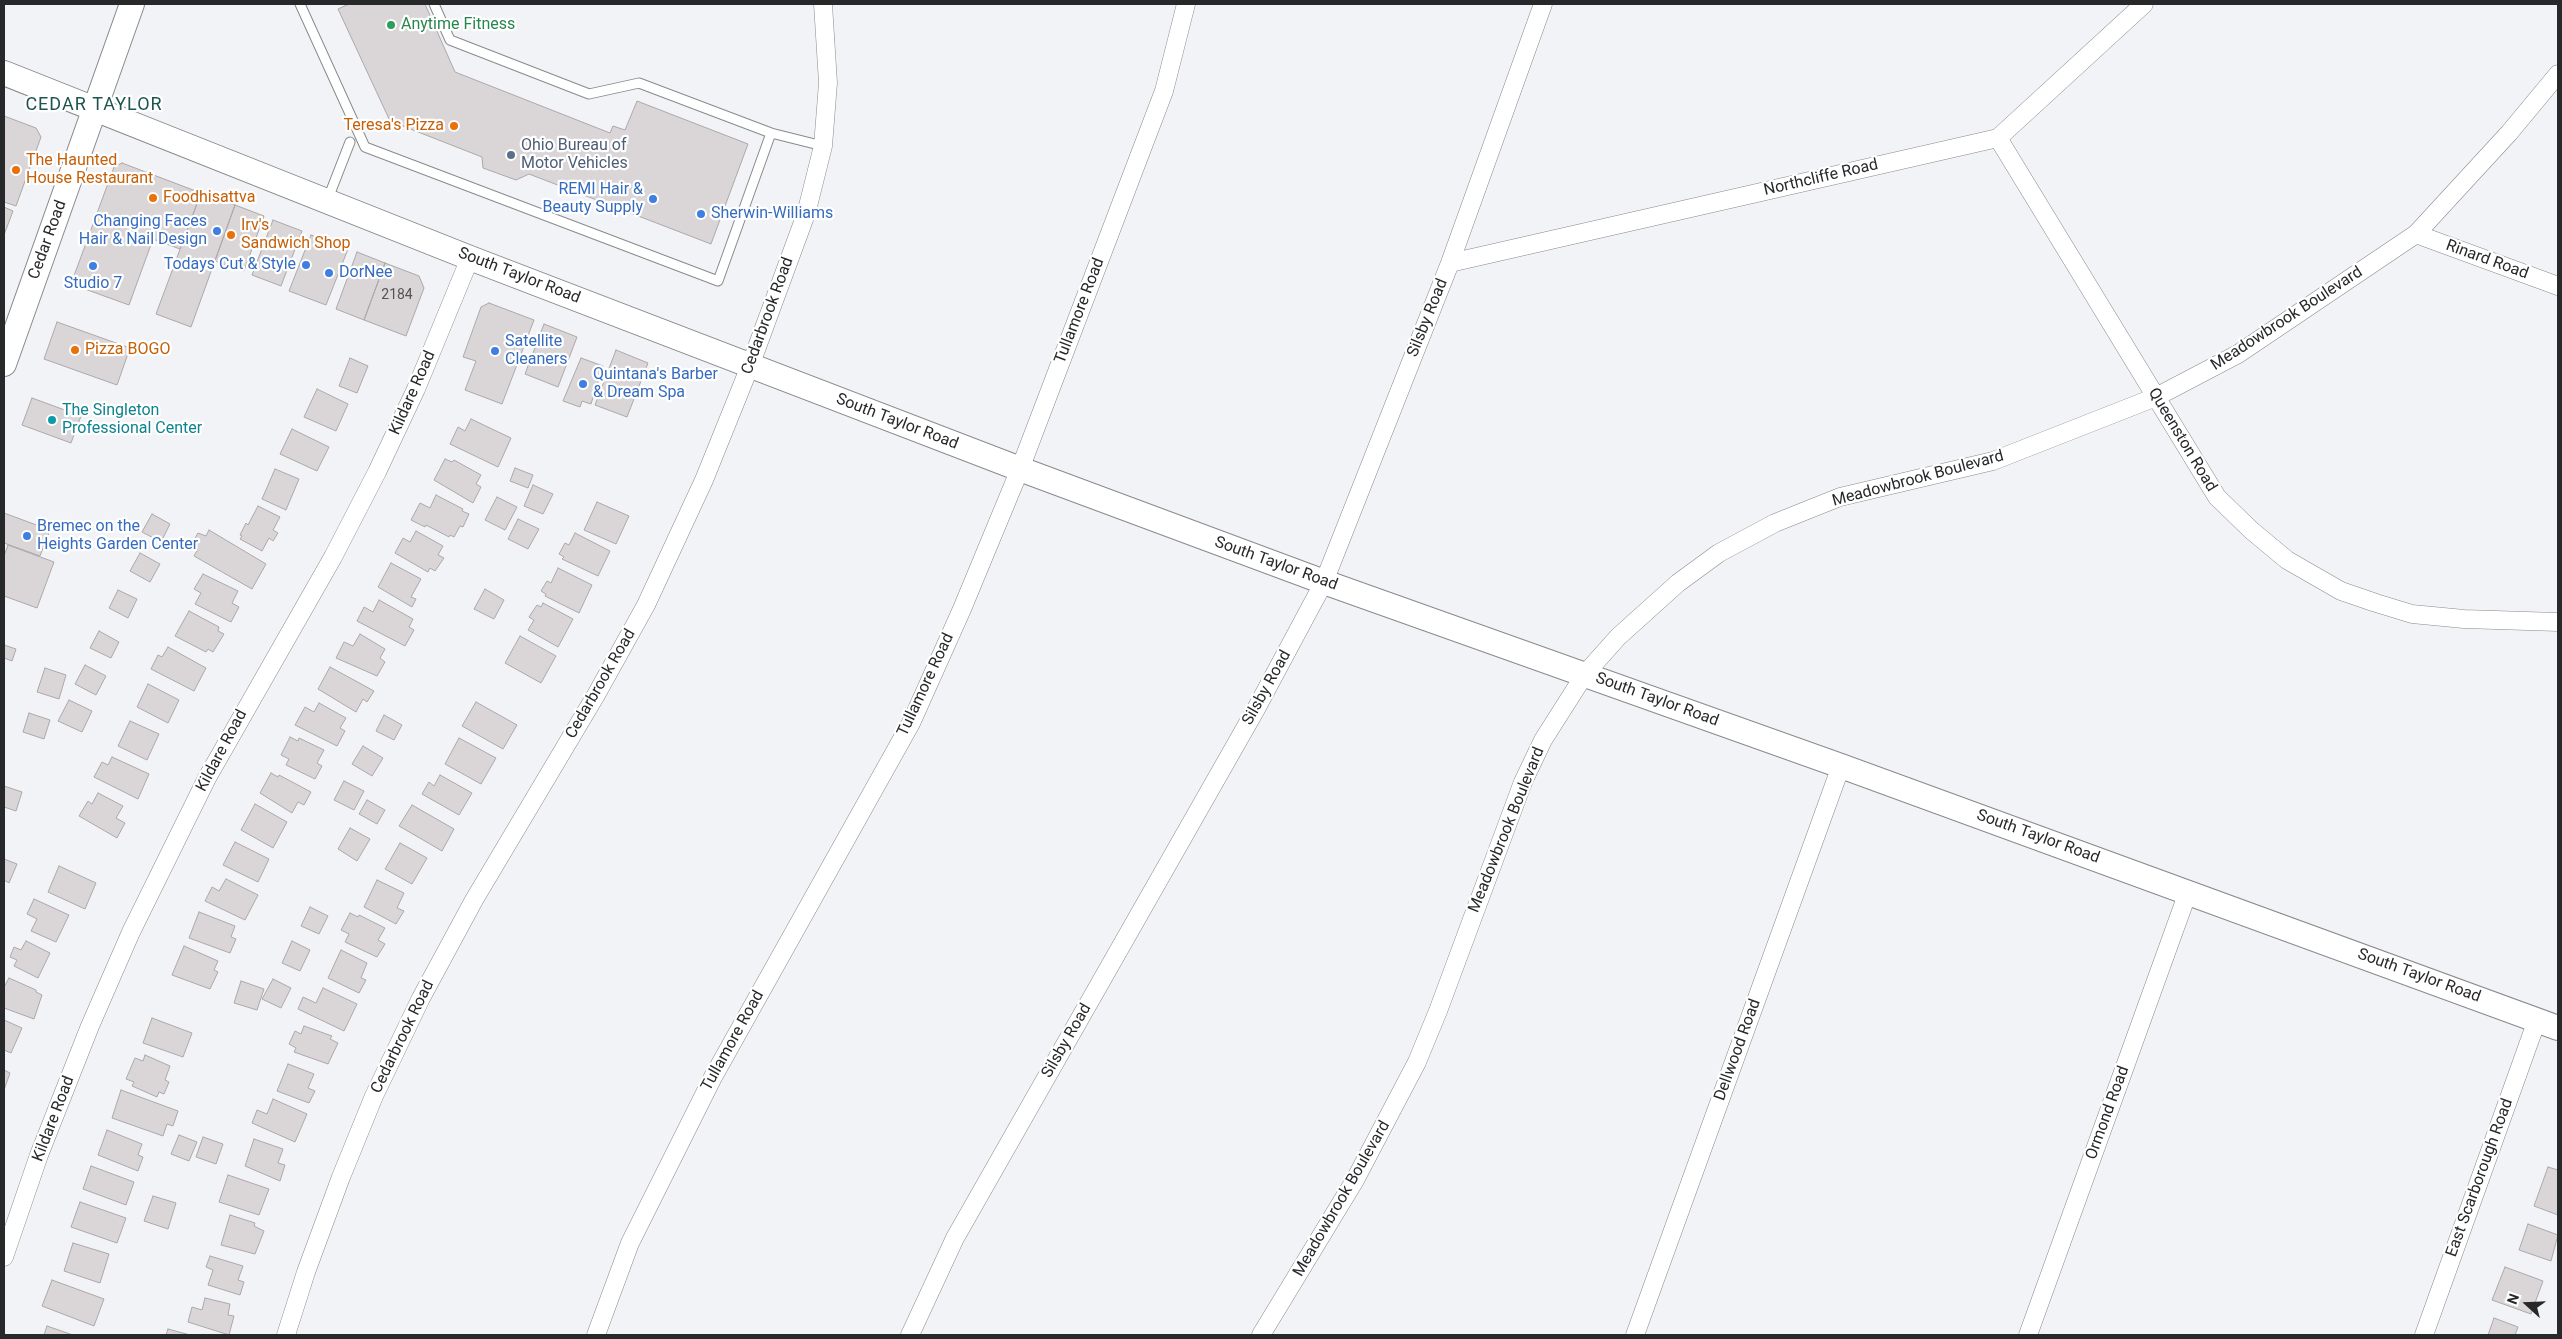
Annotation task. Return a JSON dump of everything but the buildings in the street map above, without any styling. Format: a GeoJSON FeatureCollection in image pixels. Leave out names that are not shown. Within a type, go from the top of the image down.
{"type":"FeatureCollection","features":[{"type":"Feature","properties":{"kind":"main road","name":"Cedar Road"},"geometry":{"type":"LineString","coordinates":[[4,364],[132,4]]}},
{"type":"Feature","properties":{"kind":"main road","name":"South Taylor Road"},"geometry":{"type":"LineString","coordinates":[[4,73],[470,258],[1020,469],[1324,582],[1841,766],[2548,1024]]}},
{"type":"Feature","properties":{"kind":"street","name":"Cedarbrook Road"},"geometry":{"type":"LineString","coordinates":[[286,1335],[328,1212],[382,1078],[421,998],[474,900],[596,695],[646,605],[686,523],[750,366],[806,214],[823,146],[828,83],[823,4]]}},
{"type":"Feature","properties":{"kind":"street","name":"Tullamore Road"},"geometry":{"type":"LineString","coordinates":[[596,1335],[630,1243],[713,1077],[911,723],[1020,469],[1164,91],[1186,4]]}},
{"type":"Feature","properties":{"kind":"street","name":"Silsby Road"},"geometry":{"type":"LineString","coordinates":[[910,1335],[956,1238],[1256,709],[1324,582],[1450,263],[1544,4]]}},
{"type":"Feature","properties":{"kind":"street","name":"Northcliffe Road"},"geometry":{"type":"LineString","coordinates":[[1450,263],[1998,138],[2144,4]]}},
{"type":"Feature","properties":{"kind":"street","name":"Meadowbrook Boulevard"},"geometry":{"type":"LineString","coordinates":[[1261,1335],[1355,1180],[1417,1062],[1523,782],[1552,724],[1585,674],[1618,637],[1678,582],[1719,553],[1775,523],[1840,497],[1993,461],[2156,397],[2238,354],[2416,234],[2509,133],[2558,74]]}},
{"type":"Feature","properties":{"kind":"street","name":"Queenston Road"},"geometry":{"type":"LineString","coordinates":[[1998,138],[2216,497],[2287,560],[2341,591],[2412,614],[2558,622]]}},
{"type":"Feature","properties":{"kind":"street","name":"Rinard Road"},"geometry":{"type":"LineString","coordinates":[[2416,234],[2558,286]]}},
{"type":"Feature","properties":{"kind":"street","name":"Kildare Road"},"geometry":{"type":"LineString","coordinates":[[4,1257],[39,1155],[90,1026],[131,932],[216,762],[333,558],[377,472],[416,389],[470,258]]}},
{"type":"Feature","properties":{"kind":"street","name":"Dellwood Road"},"geometry":{"type":"LineString","coordinates":[[1635,1335],[1841,766]]}},
{"type":"Feature","properties":{"kind":"street","name":"Ormond Road"},"geometry":{"type":"LineString","coordinates":[[2028,1335],[2188,892]]}},
{"type":"Feature","properties":{"kind":"street","name":"East Scarborough Road"},"geometry":{"type":"LineString","coordinates":[[2424,1335],[2548,1024]]}},
{"type":"Feature","properties":{"kind":"lane"},"geometry":{"type":"LineString","coordinates":[[300,4],[364,147],[718,281],[771,133]]}},
{"type":"Feature","properties":{"kind":"lane"},"geometry":{"type":"LineString","coordinates":[[434,4],[450,40],[589,94],[639,83],[771,133],[823,146]]}},
{"type":"Feature","properties":{"kind":"lane"},"geometry":{"type":"LineString","coordinates":[[327,201],[350,142]]}},
{"type":"Feature","properties":{"kind":"place","name":"Anytime Fitness"},"geometry":{"type":"Point","coordinates":[391,25]}},
{"type":"Feature","properties":{"kind":"place","name":"Teresa's Pizza"},"geometry":{"type":"Point","coordinates":[454,126]}},
{"type":"Feature","properties":{"kind":"place","name":"Ohio Bureau of Motor Vehicles"},"geometry":{"type":"Point","coordinates":[511,155]}},
{"type":"Feature","properties":{"kind":"place","name":"The Haunted House Restaurant"},"geometry":{"type":"Point","coordinates":[16,170]}},
{"type":"Feature","properties":{"kind":"place","name":"Foodhisattva"},"geometry":{"type":"Point","coordinates":[153,198]}},
{"type":"Feature","properties":{"kind":"place","name":"REMI Hair & Beauty Supply"},"geometry":{"type":"Point","coordinates":[653,199]}},
{"type":"Feature","properties":{"kind":"place","name":"Sherwin-Williams"},"geometry":{"type":"Point","coordinates":[701,214]}},
{"type":"Feature","properties":{"kind":"place","name":"Changing Faces Hair & Nail Design"},"geometry":{"type":"Point","coordinates":[217,231]}},
{"type":"Feature","properties":{"kind":"place","name":"Irv's Sandwich Shop"},"geometry":{"type":"Point","coordinates":[231,235]}},
{"type":"Feature","properties":{"kind":"place","name":"Todays Cut & Style"},"geometry":{"type":"Point","coordinates":[306,265]}},
{"type":"Feature","properties":{"kind":"place","name":"Studio 7"},"geometry":{"type":"Point","coordinates":[93,266]}},
{"type":"Feature","properties":{"kind":"place","name":"DorNee"},"geometry":{"type":"Point","coordinates":[329,273]}},
{"type":"Feature","properties":{"kind":"place","name":"Pizza BOGO"},"geometry":{"type":"Point","coordinates":[75,350]}},
{"type":"Feature","properties":{"kind":"place","name":"Satellite Cleaners"},"geometry":{"type":"Point","coordinates":[495,351]}},
{"type":"Feature","properties":{"kind":"place","name":"Quintana's Barber & Dream Spa"},"geometry":{"type":"Point","coordinates":[583,384]}},
{"type":"Feature","properties":{"kind":"place","name":"The Singleton Professional Center"},"geometry":{"type":"Point","coordinates":[52,420]}},
{"type":"Feature","properties":{"kind":"place","name":"Bremec on the Heights Garden Center"},"geometry":{"type":"Point","coordinates":[27,536]}},
{"type":"Feature","properties":{"kind":"district","name":"CEDAR TAYLOR"},"geometry":{"type":"Point","coordinates":[94,105]}}]}
